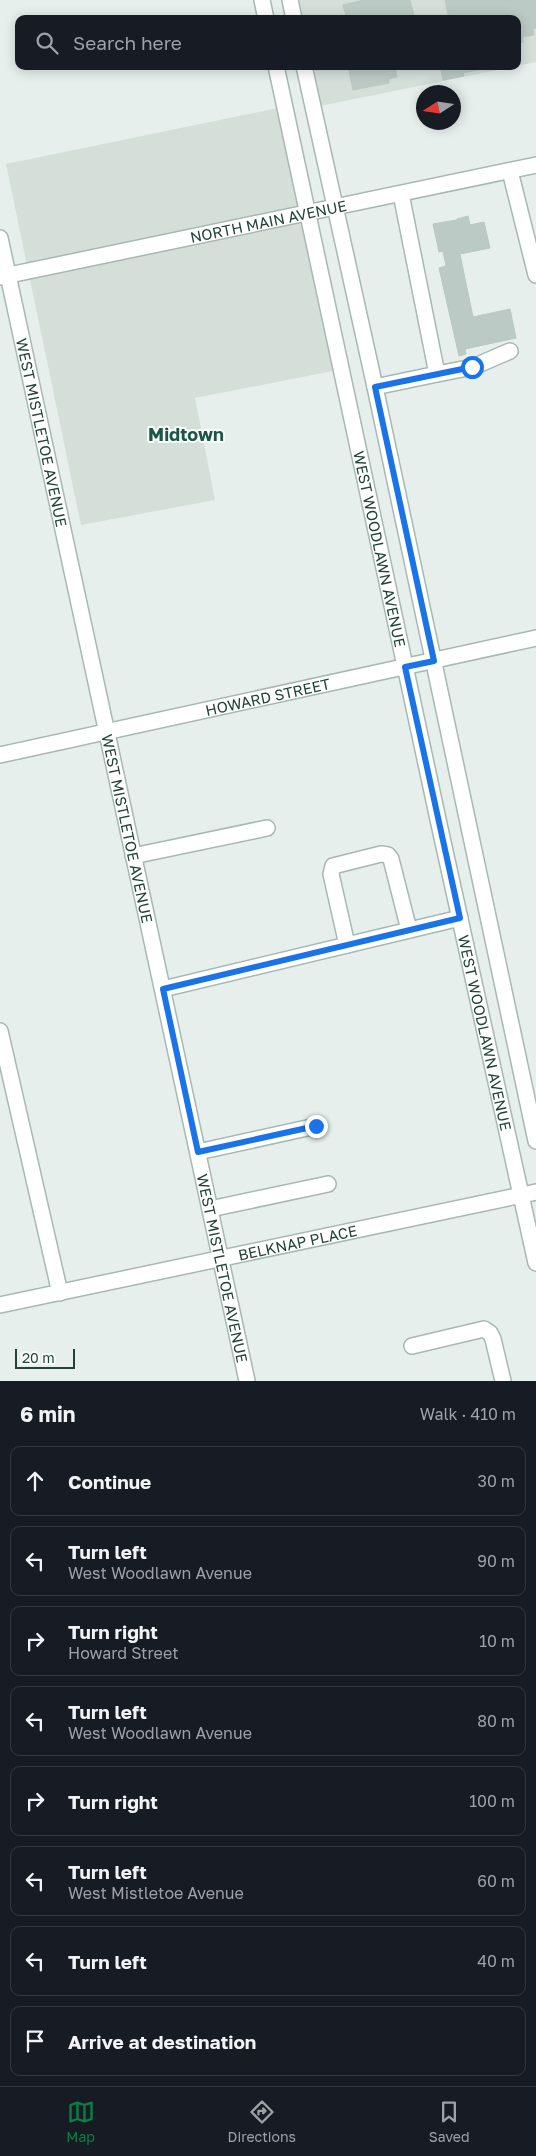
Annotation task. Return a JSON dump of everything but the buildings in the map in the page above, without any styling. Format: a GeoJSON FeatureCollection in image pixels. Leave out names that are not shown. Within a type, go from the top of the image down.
{"type":"FeatureCollection","features":[{"type":"Feature","properties":{"kind":"street"},"geometry":{"type":"LineString","coordinates":[[262,0],[265,15]]}},
{"type":"Feature","properties":{"kind":"street"},"geometry":{"type":"LineString","coordinates":[[290,0],[293,15]]}},
{"type":"Feature","properties":{"kind":"street","name":"WEST WOODLAWN AVENUE"},"geometry":{"type":"LineString","coordinates":[[277,70],[460,918],[529,1193],[536,1263]]}},
{"type":"Feature","properties":{"kind":"street","name":"WEST WOODLAWN AVENUE"},"geometry":{"type":"LineString","coordinates":[[305,70],[375,387],[536,1141]]}},
{"type":"Feature","properties":{"kind":"street","name":"NORTH MAIN AVENUE"},"geometry":{"type":"LineString","coordinates":[[4,276],[536,165]]}},
{"type":"Feature","properties":{"kind":"street"},"geometry":{"type":"LineString","coordinates":[[510,171],[536,275]]}},
{"type":"Feature","properties":{"kind":"street"},"geometry":{"type":"LineString","coordinates":[[401,194],[437,374]]}},
{"type":"Feature","properties":{"kind":"street","name":"WEST MISTLETOE AVENUE"},"geometry":{"type":"LineString","coordinates":[[0,238],[4,276],[163,989],[246,1381]]}},
{"type":"Feature","properties":{"kind":"street"},"geometry":{"type":"LineString","coordinates":[[375,387],[472,367],[510,351]]}},
{"type":"Feature","properties":{"kind":"street","name":"HOWARD STREET"},"geometry":{"type":"LineString","coordinates":[[0,755],[536,638]]}},
{"type":"Feature","properties":{"kind":"street"},"geometry":{"type":"LineString","coordinates":[[133,856],[267,828]]}},
{"type":"Feature","properties":{"kind":"street"},"geometry":{"type":"LineString","coordinates":[[347,945],[330,874],[333,866],[340,863],[381,854],[388,855],[391,859],[409,930]]}},
{"type":"Feature","properties":{"kind":"street"},"geometry":{"type":"LineString","coordinates":[[163,989],[460,918]]}},
{"type":"Feature","properties":{"kind":"street"},"geometry":{"type":"LineString","coordinates":[[0,1031],[60,1293]]}},
{"type":"Feature","properties":{"kind":"street"},"geometry":{"type":"LineString","coordinates":[[198,1152],[316,1126]]}},
{"type":"Feature","properties":{"kind":"street"},"geometry":{"type":"LineString","coordinates":[[210,1210],[328,1184]]}},
{"type":"Feature","properties":{"kind":"street","name":"BELKNAP PLACE"},"geometry":{"type":"LineString","coordinates":[[0,1305],[529,1193]]}},
{"type":"Feature","properties":{"kind":"street"},"geometry":{"type":"LineString","coordinates":[[412,1346],[484,1329],[490,1333],[493,1339],[503,1381]]}},
{"type":"Feature","properties":{"kind":"shaded area"},"geometry":{"type":"Polygon","coordinates":[[[299,0],[536,0],[536,62],[521,65],[521,15],[302,15],[299,0]]]}},
{"type":"Feature","properties":{"kind":"shaded area"},"geometry":{"type":"Polygon","coordinates":[[[313,70],[497,70],[320,106],[313,70]]]}},
{"type":"Feature","properties":{"kind":"shaded area"},"geometry":{"type":"Polygon","coordinates":[[[278,108],[333,371],[195,398],[215,500],[81,525],[6,164],[278,108]]]}},
{"type":"Feature","properties":{"kind":"district","name":"Midtown"},"geometry":{"type":"Point","coordinates":[186,434]}},
{"type":"Feature","properties":{"kind":"route"},"geometry":{"type":"LineString","coordinates":[[316,1126],[198,1152],[163,989],[460,918],[405,667],[434,661],[375,387],[472,367]]}}]}
